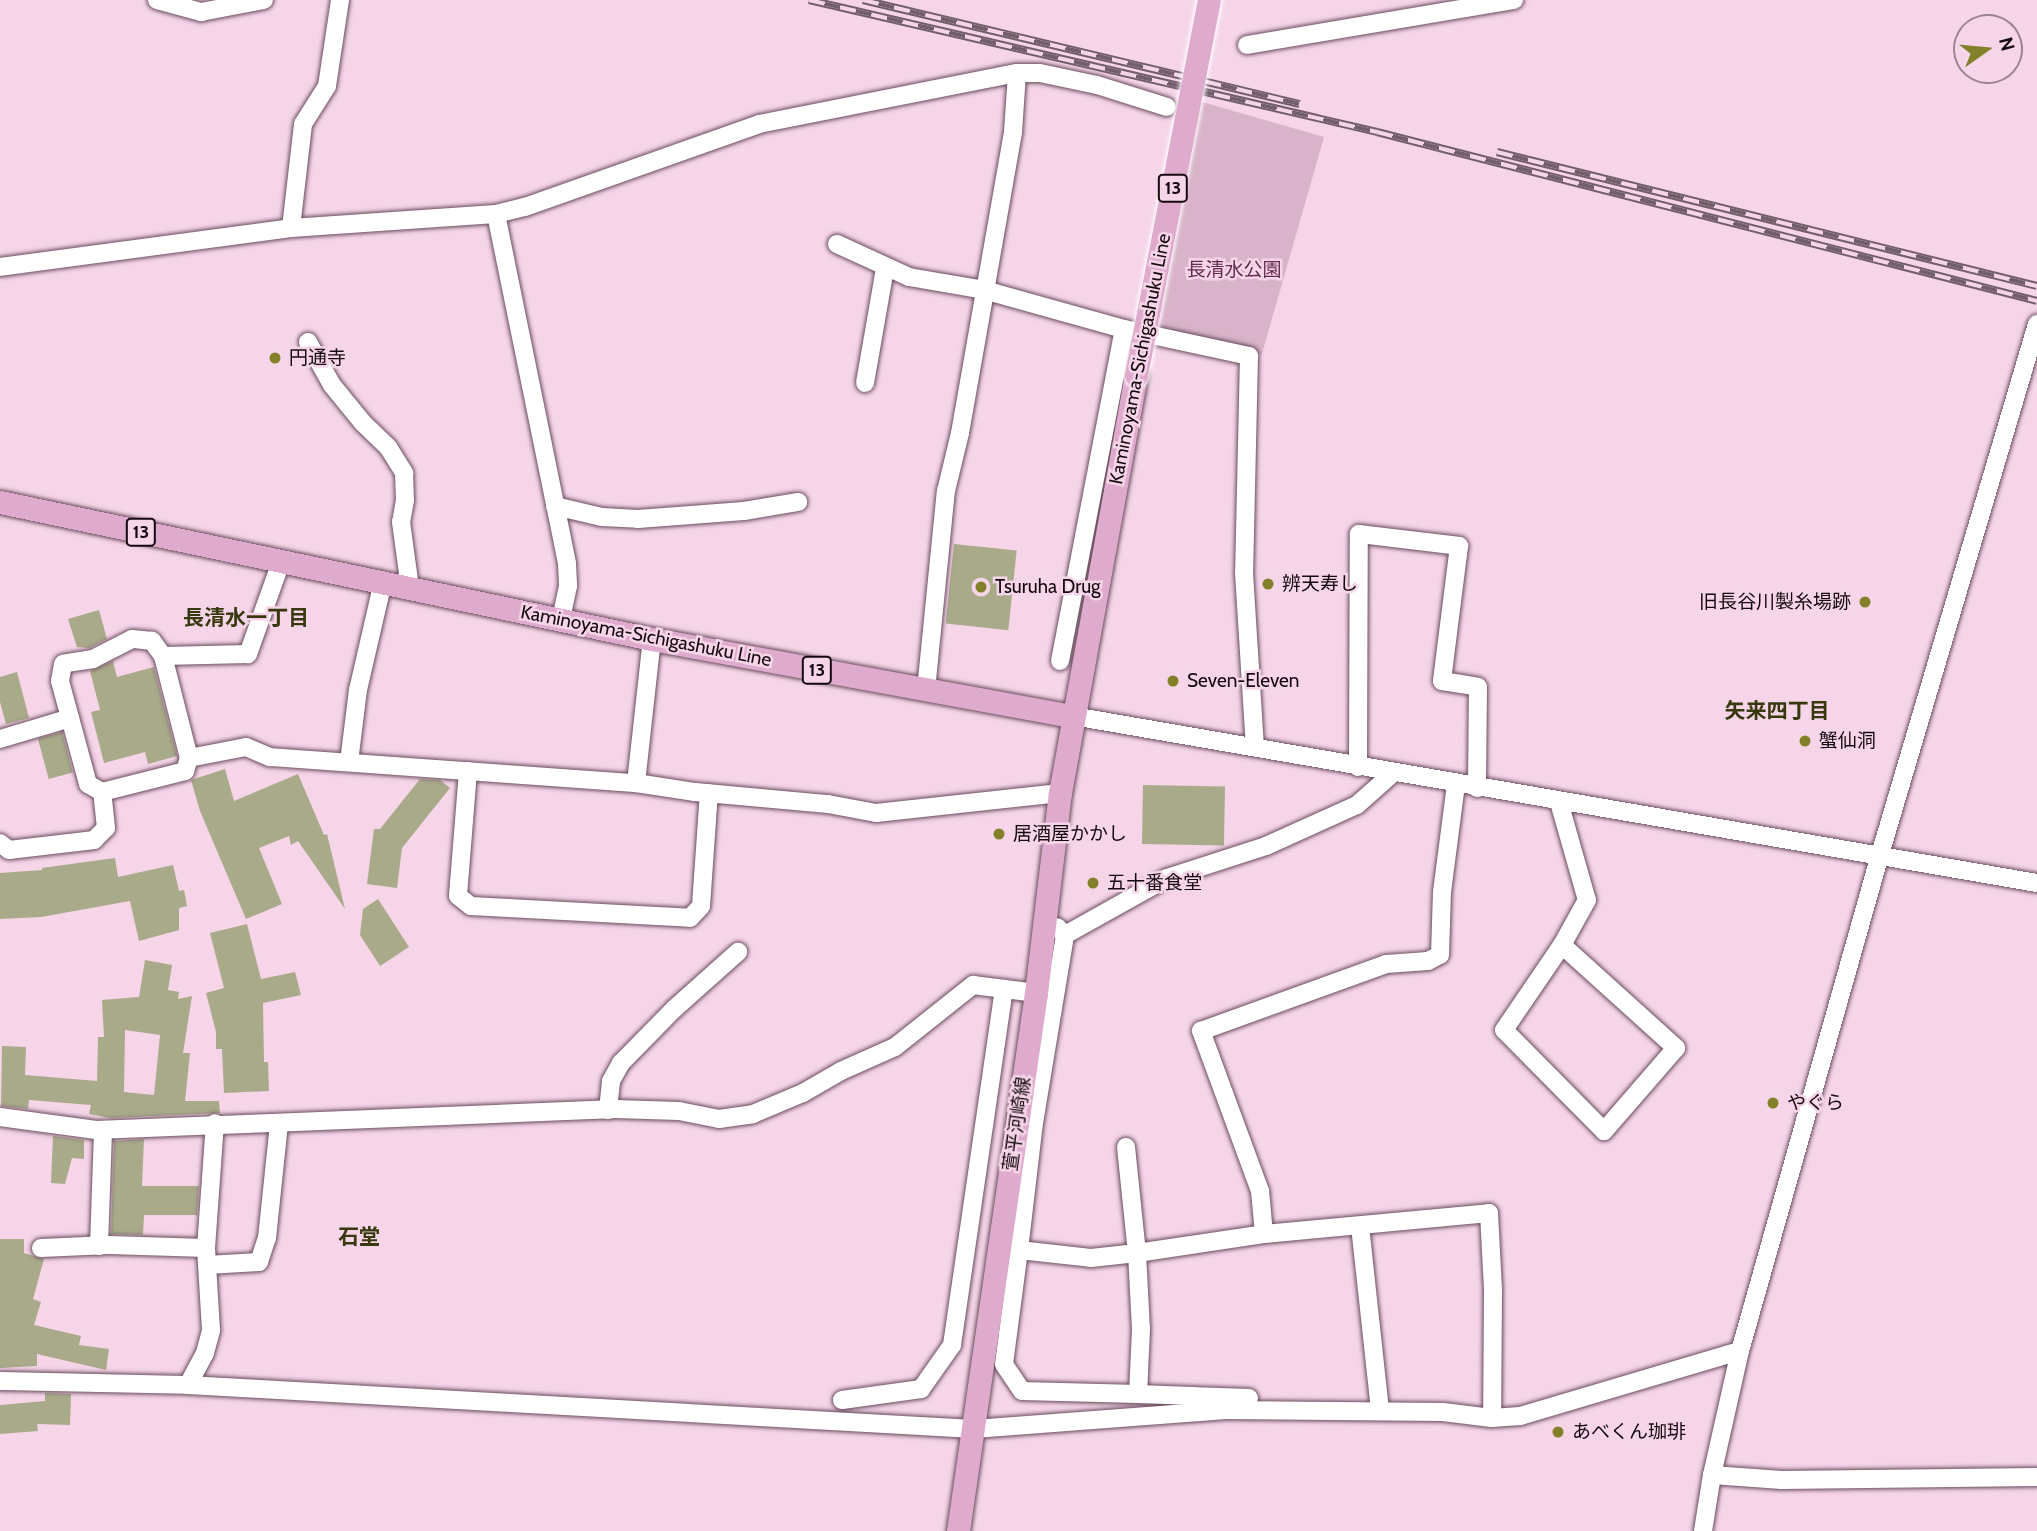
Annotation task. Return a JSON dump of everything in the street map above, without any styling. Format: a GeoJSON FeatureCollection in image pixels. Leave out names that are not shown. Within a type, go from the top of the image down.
{"type":"FeatureCollection","features":[{"type":"Feature","properties":{"kind":"main road","name":"Kaminoyama-Sichigashuku Line"},"geometry":{"type":"LineString","coordinates":[[0,502],[652,639],[1073,716],[1209,0]]}},
{"type":"Feature","properties":{"kind":"main road","name":"萱平河崎線"},"geometry":{"type":"LineString","coordinates":[[958,1531],[1036,993],[1060,793],[1073,716]]}},
{"type":"Feature","properties":{"kind":"street"},"geometry":{"type":"LineString","coordinates":[[157,0],[201,12],[264,0]]}},
{"type":"Feature","properties":{"kind":"street"},"geometry":{"type":"LineString","coordinates":[[291,228],[303,124],[327,86],[340,0]]}},
{"type":"Feature","properties":{"kind":"street"},"geometry":{"type":"LineString","coordinates":[[1247,45],[1514,0]]}},
{"type":"Feature","properties":{"kind":"street"},"geometry":{"type":"LineString","coordinates":[[0,267],[291,228],[496,215],[759,124],[1017,73],[1040,73],[1097,85],[1167,107]]}},
{"type":"Feature","properties":{"kind":"street"},"geometry":{"type":"LineString","coordinates":[[926,690],[946,491],[960,433],[1013,132],[1017,73]]}},
{"type":"Feature","properties":{"kind":"street"},"geometry":{"type":"LineString","coordinates":[[496,215],[567,564],[568,586],[561,618]]}},
{"type":"Feature","properties":{"kind":"street"},"geometry":{"type":"LineString","coordinates":[[837,244],[909,277],[984,290],[1124,329],[1249,356],[1244,573],[1255,747]]}},
{"type":"Feature","properties":{"kind":"street"},"geometry":{"type":"LineString","coordinates":[[865,383],[886,268]]}},
{"type":"Feature","properties":{"kind":"street"},"geometry":{"type":"LineString","coordinates":[[1703,1531],[1712,1475],[1740,1351],[1879,858],[2037,324]]}},
{"type":"Feature","properties":{"kind":"street"},"geometry":{"type":"LineString","coordinates":[[1060,661],[1124,329]]}},
{"type":"Feature","properties":{"kind":"street"},"geometry":{"type":"LineString","coordinates":[[308,342],[332,385],[388,447],[404,473],[405,500],[401,522],[410,588]]}},
{"type":"Feature","properties":{"kind":"street"},"geometry":{"type":"LineString","coordinates":[[555,506],[602,517],[638,519],[744,511],[798,502]]}},
{"type":"Feature","properties":{"kind":"street"},"geometry":{"type":"LineString","coordinates":[[1358,767],[1359,534],[1459,546],[1442,681],[1478,687],[1477,788]]}},
{"type":"Feature","properties":{"kind":"street"},"geometry":{"type":"LineString","coordinates":[[163,656],[248,654],[281,562]]}},
{"type":"Feature","properties":{"kind":"street"},"geometry":{"type":"LineString","coordinates":[[349,762],[358,690],[383,582]]}},
{"type":"Feature","properties":{"kind":"street"},"geometry":{"type":"LineString","coordinates":[[132,639],[152,641],[163,656],[189,758],[185,771],[103,792],[88,784],[70,718],[60,681],[63,664],[93,659],[132,639]]}},
{"type":"Feature","properties":{"kind":"street"},"geometry":{"type":"LineString","coordinates":[[636,783],[652,639]]}},
{"type":"Feature","properties":{"kind":"street"},"geometry":{"type":"LineString","coordinates":[[1073,716],[1456,785],[2037,883]]}},
{"type":"Feature","properties":{"kind":"street"},"geometry":{"type":"LineString","coordinates":[[0,739],[70,718]]}},
{"type":"Feature","properties":{"kind":"street"},"geometry":{"type":"LineString","coordinates":[[189,758],[246,747],[270,757],[636,783],[828,804],[876,813],[1060,793]]}},
{"type":"Feature","properties":{"kind":"street"},"geometry":{"type":"LineString","coordinates":[[468,771],[458,895],[471,906],[690,918],[701,906],[709,793]]}},
{"type":"Feature","properties":{"kind":"street"},"geometry":{"type":"LineString","coordinates":[[1065,935],[1167,878],[1266,846],[1357,805],[1393,773]]}},
{"type":"Feature","properties":{"kind":"street"},"geometry":{"type":"LineString","coordinates":[[1264,1234],[1260,1191],[1201,1031],[1386,964],[1428,961],[1440,956],[1442,892],[1456,785]]}},
{"type":"Feature","properties":{"kind":"street"},"geometry":{"type":"LineString","coordinates":[[0,843],[9,850],[93,840],[106,828],[103,792]]}},
{"type":"Feature","properties":{"kind":"street"},"geometry":{"type":"LineString","coordinates":[[1559,802],[1587,900],[1562,945],[1504,1030],[1604,1131],[1676,1048],[1562,945]]}},
{"type":"Feature","properties":{"kind":"street"},"geometry":{"type":"LineString","coordinates":[[1045,914],[1065,935]]}},
{"type":"Feature","properties":{"kind":"street"},"geometry":{"type":"LineString","coordinates":[[1065,935],[1034,1123],[1004,1364],[1022,1391],[1262,1399],[1300,1409]]}},
{"type":"Feature","properties":{"kind":"street"},"geometry":{"type":"LineString","coordinates":[[608,1110],[611,1081],[621,1063],[674,1009],[737,952]]}},
{"type":"Feature","properties":{"kind":"street"},"geometry":{"type":"LineString","coordinates":[[0,1117],[53,1126],[103,1129],[608,1110],[679,1111],[719,1119],[753,1114],[803,1093],[841,1071],[895,1047],[973,985],[1036,993]]}},
{"type":"Feature","properties":{"kind":"street"},"geometry":{"type":"LineString","coordinates":[[842,1400],[921,1388],[952,1345],[1004,989]]}},
{"type":"Feature","properties":{"kind":"street"},"geometry":{"type":"LineString","coordinates":[[188,1385],[205,1353],[211,1330],[206,1256],[215,1123]]}},
{"type":"Feature","properties":{"kind":"street"},"geometry":{"type":"LineString","coordinates":[[41,1248],[99,1246],[259,1262],[268,1238],[279,1124]]}},
{"type":"Feature","properties":{"kind":"street"},"geometry":{"type":"LineString","coordinates":[[99,1246],[103,1129]]}},
{"type":"Feature","properties":{"kind":"street"},"geometry":{"type":"LineString","coordinates":[[1126,1147],[1137,1253],[1141,1329],[1138,1394]]}},
{"type":"Feature","properties":{"kind":"street"},"geometry":{"type":"LineString","coordinates":[[1019,1250],[1091,1258],[1264,1234],[1489,1213],[1493,1290],[1492,1418]]}},
{"type":"Feature","properties":{"kind":"street"},"geometry":{"type":"LineString","coordinates":[[1360,1226],[1380,1411]]}},
{"type":"Feature","properties":{"kind":"street"},"geometry":{"type":"LineString","coordinates":[[0,1381],[188,1385],[974,1429],[1225,1410],[1443,1412],[1492,1418],[1520,1416],[1740,1351]]}},
{"type":"Feature","properties":{"kind":"street"},"geometry":{"type":"LineString","coordinates":[[1712,1475],[1782,1480],[2037,1477]]}},
{"type":"Feature","properties":{"kind":"green space","name":"長清水公園"},"geometry":{"type":"Polygon","coordinates":[[[1202,102],[1324,137],[1262,355],[1139,320],[1202,102]]]}},
{"type":"Feature","properties":{"kind":"building","name":"Tsuruha Drug"},"geometry":{"type":"Polygon","coordinates":[[[954,544],[1017,551],[1008,630],[946,624],[954,544]]]}},
{"type":"Feature","properties":{"kind":"building"},"geometry":{"type":"Polygon","coordinates":[[[99,610],[107,639],[89,648],[77,647],[68,619],[99,610]]]}},
{"type":"Feature","properties":{"kind":"building"},"geometry":{"type":"Polygon","coordinates":[[[113,661],[117,677],[154,667],[177,756],[148,764],[145,752],[104,763],[91,712],[100,710],[90,671],[113,661]]]}},
{"type":"Feature","properties":{"kind":"building"},"geometry":{"type":"Polygon","coordinates":[[[17,672],[29,718],[6,724],[0,702],[0,677],[17,672]]]}},
{"type":"Feature","properties":{"kind":"building"},"geometry":{"type":"Polygon","coordinates":[[[62,732],[73,773],[49,779],[38,738],[62,732]]]}},
{"type":"Feature","properties":{"kind":"building"},"geometry":{"type":"Polygon","coordinates":[[[225,769],[234,801],[298,774],[324,835],[327,834],[345,909],[298,841],[291,845],[289,836],[259,848],[282,904],[246,919],[200,811],[191,780],[225,769]]]}},
{"type":"Feature","properties":{"kind":"building"},"geometry":{"type":"Polygon","coordinates":[[[420,779],[440,780],[450,788],[402,848],[397,888],[367,884],[374,829],[380,829],[420,779]]]}},
{"type":"Feature","properties":{"kind":"building"},"geometry":{"type":"Polygon","coordinates":[[[1143,785],[1225,786],[1224,845],[1142,844],[1143,785]]]}},
{"type":"Feature","properties":{"kind":"building"},"geometry":{"type":"Polygon","coordinates":[[[115,858],[118,877],[173,865],[179,891],[184,890],[187,906],[179,908],[179,930],[139,941],[130,901],[41,917],[0,919],[0,873],[42,870],[115,858]]]}},
{"type":"Feature","properties":{"kind":"building"},"geometry":{"type":"Polygon","coordinates":[[[378,899],[409,947],[380,966],[360,935],[363,909],[378,899]]]}},
{"type":"Feature","properties":{"kind":"building"},"geometry":{"type":"Polygon","coordinates":[[[247,924],[261,979],[295,972],[301,995],[263,1003],[264,1062],[268,1062],[269,1091],[224,1093],[222,1049],[216,1049],[216,1032],[206,993],[224,988],[210,933],[247,924]]]}},
{"type":"Feature","properties":{"kind":"building"},"geometry":{"type":"Polygon","coordinates":[[[145,960],[172,965],[168,990],[179,992],[178,999],[192,996],[183,1053],[190,1053],[185,1101],[219,1101],[220,1113],[110,1118],[89,1114],[91,1105],[29,1100],[28,1109],[1,1106],[2,1046],[26,1047],[25,1075],[97,1081],[98,1037],[104,1037],[102,1000],[139,997],[145,960]],[[125,1030],[124,1092],[154,1095],[160,1035],[125,1030]]]}},
{"type":"Feature","properties":{"kind":"building"},"geometry":{"type":"Polygon","coordinates":[[[53,1136],[84,1140],[84,1159],[72,1158],[65,1184],[51,1183],[53,1136]]]}},
{"type":"Feature","properties":{"kind":"building"},"geometry":{"type":"Polygon","coordinates":[[[144,1139],[142,1186],[199,1186],[197,1215],[144,1215],[143,1235],[111,1234],[114,1141],[144,1139]]]}},
{"type":"Feature","properties":{"kind":"building"},"geometry":{"type":"Polygon","coordinates":[[[0,1239],[24,1239],[24,1253],[44,1259],[33,1299],[41,1302],[34,1325],[81,1336],[79,1345],[109,1349],[106,1370],[37,1354],[37,1366],[0,1368],[0,1239]]]}},
{"type":"Feature","properties":{"kind":"building"},"geometry":{"type":"Polygon","coordinates":[[[45,1393],[71,1394],[70,1425],[37,1424],[38,1431],[0,1434],[0,1405],[45,1401],[45,1393]]]}},
{"type":"Feature","properties":{"kind":"railway"},"geometry":{"type":"LineString","coordinates":[[809,0],[1377,132],[2037,301]]}},
{"type":"Feature","properties":{"kind":"railway"},"geometry":{"type":"LineString","coordinates":[[863,0],[1300,104]]}},
{"type":"Feature","properties":{"kind":"railway"},"geometry":{"type":"LineString","coordinates":[[1497,152],[2037,286]]}},
{"type":"Feature","properties":{"kind":"place","name":"円通寺"},"geometry":{"type":"Point","coordinates":[275,358]}},
{"type":"Feature","properties":{"kind":"place","name":"辨天寿し"},"geometry":{"type":"Point","coordinates":[1268,584]}},
{"type":"Feature","properties":{"kind":"place","name":"Tsuruha Drug"},"geometry":{"type":"Point","coordinates":[981,587]}},
{"type":"Feature","properties":{"kind":"place","name":"旧長谷川製糸場跡"},"geometry":{"type":"Point","coordinates":[1865,602]}},
{"type":"Feature","properties":{"kind":"place","name":"Seven-Eleven"},"geometry":{"type":"Point","coordinates":[1173,681]}},
{"type":"Feature","properties":{"kind":"place","name":"蟹仙洞"},"geometry":{"type":"Point","coordinates":[1805,741]}},
{"type":"Feature","properties":{"kind":"place","name":"居酒屋かかし"},"geometry":{"type":"Point","coordinates":[999,834]}},
{"type":"Feature","properties":{"kind":"place","name":"五十番食堂"},"geometry":{"type":"Point","coordinates":[1093,883]}},
{"type":"Feature","properties":{"kind":"place","name":"やぐら"},"geometry":{"type":"Point","coordinates":[1773,1103]}},
{"type":"Feature","properties":{"kind":"place","name":"あべくん珈琲"},"geometry":{"type":"Point","coordinates":[1558,1432]}},
{"type":"Feature","properties":{"kind":"district","name":"長清水一丁目"},"geometry":{"type":"Point","coordinates":[246,618]}},
{"type":"Feature","properties":{"kind":"district","name":"矢来四丁目"},"geometry":{"type":"Point","coordinates":[1777,711]}},
{"type":"Feature","properties":{"kind":"district","name":"石堂"},"geometry":{"type":"Point","coordinates":[359,1237]}}]}
